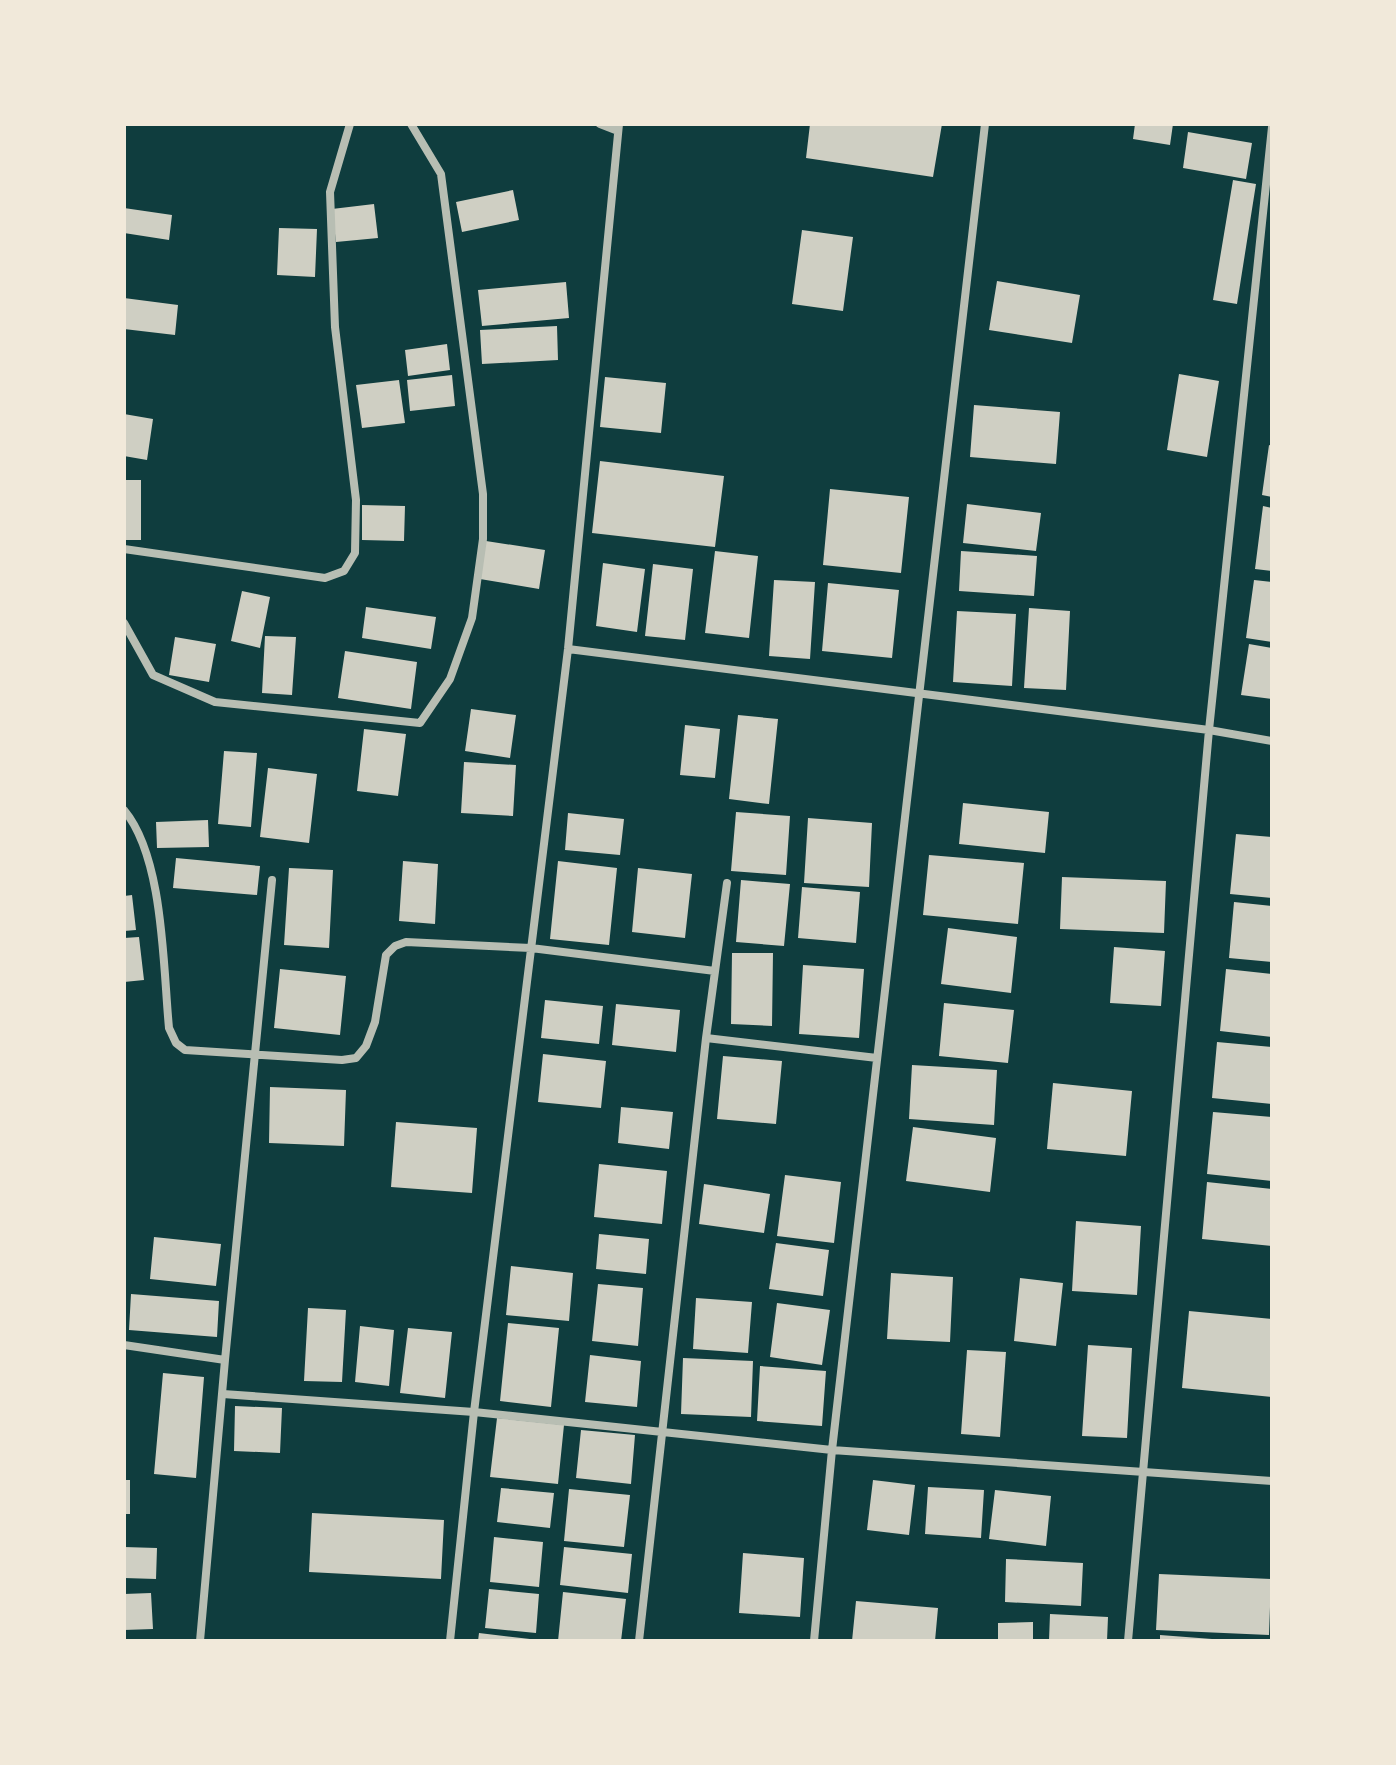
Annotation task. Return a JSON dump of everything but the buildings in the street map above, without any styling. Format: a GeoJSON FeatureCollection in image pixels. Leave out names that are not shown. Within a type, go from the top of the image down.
{"type":"FeatureCollection","features":[{"type":"Feature","properties":{"kind":"street"},"geometry":{"type":"LineString","coordinates":[[124,549],[325,578],[344,571],[355,553],[356,500],[335,327],[330,192],[350,124]]}},
{"type":"Feature","properties":{"kind":"street"},"geometry":{"type":"LineString","coordinates":[[124,623],[153,675],[215,702],[420,723],[450,679],[472,618],[483,539],[483,494],[441,174],[411,124]]}},
{"type":"Feature","properties":{"kind":"street"},"geometry":{"type":"LineString","coordinates":[[450,1641],[474,1412],[568,649],[618,128],[600,124]]}},
{"type":"Feature","properties":{"kind":"street"},"geometry":{"type":"LineString","coordinates":[[814,1641],[832,1450],[985,124]]}},
{"type":"Feature","properties":{"kind":"street"},"geometry":{"type":"LineString","coordinates":[[1128,1641],[1209,730],[1272,127]]}},
{"type":"Feature","properties":{"kind":"street"},"geometry":{"type":"LineString","coordinates":[[568,649],[921,692],[1272,741]]}},
{"type":"Feature","properties":{"kind":"street"},"geometry":{"type":"LineString","coordinates":[[124,810],[133,821],[154,878],[169,1028],[176,1043],[185,1050],[342,1060],[356,1058],[366,1046],[375,1022],[386,955],[395,946],[406,942],[531,948],[715,971]]}},
{"type":"Feature","properties":{"kind":"street"},"geometry":{"type":"LineString","coordinates":[[200,1641],[272,880]]}},
{"type":"Feature","properties":{"kind":"street"},"geometry":{"type":"LineString","coordinates":[[639,1641],[706,1038],[727,883]]}},
{"type":"Feature","properties":{"kind":"street"},"geometry":{"type":"LineString","coordinates":[[706,1038],[877,1058]]}},
{"type":"Feature","properties":{"kind":"street"},"geometry":{"type":"LineString","coordinates":[[124,1345],[225,1360]]}},
{"type":"Feature","properties":{"kind":"street"},"geometry":{"type":"LineString","coordinates":[[223,1394],[474,1412],[832,1450],[1272,1481]]}}]}
